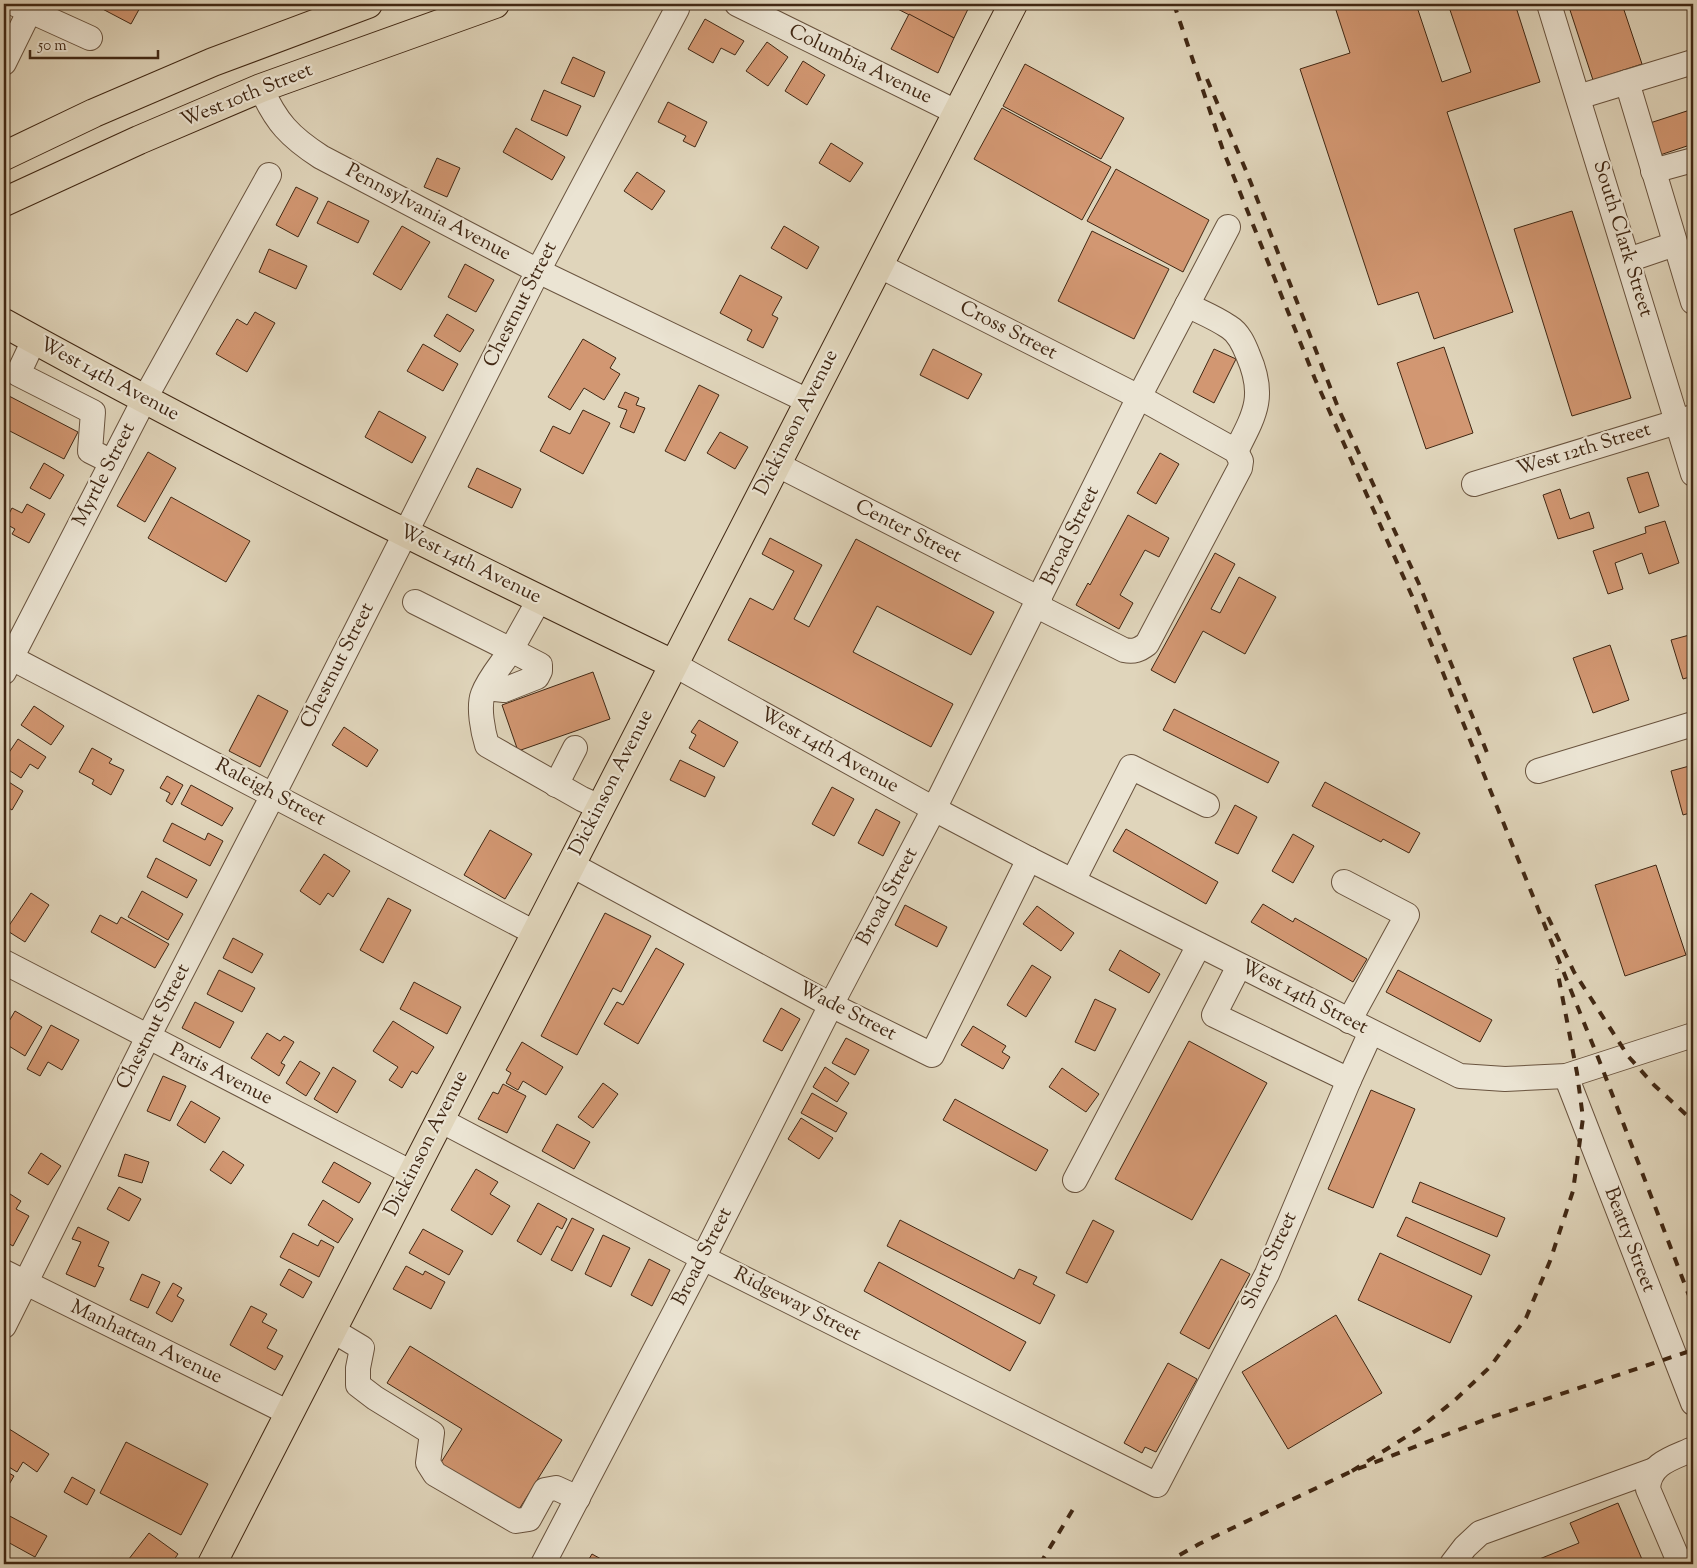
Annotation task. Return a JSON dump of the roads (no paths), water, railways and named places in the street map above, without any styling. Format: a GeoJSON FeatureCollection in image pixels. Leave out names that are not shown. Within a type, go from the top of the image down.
{"type":"FeatureCollection","features":[{"type":"Feature","properties":{"kind":"main road"},"geometry":{"type":"LineString","coordinates":[[4,156],[94,113],[213,62],[368,4]]}},
{"type":"Feature","properties":{"kind":"main road","name":"West 10th Street"},"geometry":{"type":"LineString","coordinates":[[4,202],[123,147],[261,88],[495,4]]}},
{"type":"Feature","properties":{"kind":"main road","name":"Dickinson Avenue"},"geometry":{"type":"LineString","coordinates":[[212,1564],[1013,4]]}},
{"type":"Feature","properties":{"kind":"main road","name":"West 14th Avenue"},"geometry":{"type":"LineString","coordinates":[[4,323],[144,400],[404,533],[673,664]]}},
{"type":"Feature","properties":{"kind":"street","name":"Columbia Avenue"},"geometry":{"type":"LineString","coordinates":[[738,4],[956,112]]}},
{"type":"Feature","properties":{"kind":"street","name":"South Clark Street"},"geometry":{"type":"LineString","coordinates":[[1549,4],[1628,260],[1685,419],[1693,474]]}},
{"type":"Feature","properties":{"kind":"street"},"geometry":{"type":"LineString","coordinates":[[4,63],[26,6],[90,38]]}},
{"type":"Feature","properties":{"kind":"street","name":"Chestnut Street"},"geometry":{"type":"LineString","coordinates":[[4,1326],[148,1037],[273,795],[404,533],[538,271],[677,9]]}},
{"type":"Feature","properties":{"kind":"street"},"geometry":{"type":"LineString","coordinates":[[1578,97],[1693,62]]}},
{"type":"Feature","properties":{"kind":"street"},"geometry":{"type":"LineString","coordinates":[[1627,82],[1693,302]]}},
{"type":"Feature","properties":{"kind":"street","name":"Pennsylvania Avenue"},"geometry":{"type":"LineString","coordinates":[[261,88],[270,109],[283,127],[301,144],[321,157],[538,271],[808,401]]}},
{"type":"Feature","properties":{"kind":"street"},"geometry":{"type":"LineString","coordinates":[[1653,171],[1693,160]]}},
{"type":"Feature","properties":{"kind":"street","name":"Myrtle Street"},"geometry":{"type":"LineString","coordinates":[[6,661],[144,400],[269,175]]}},
{"type":"Feature","properties":{"kind":"street","name":"Broad Street"},"geometry":{"type":"LineString","coordinates":[[543,1564],[934,809],[1139,397],[1228,227]]}},
{"type":"Feature","properties":{"kind":"street"},"geometry":{"type":"LineString","coordinates":[[1628,260],[1675,244]]}},
{"type":"Feature","properties":{"kind":"street","name":"Cross Street"},"geometry":{"type":"LineString","coordinates":[[878,265],[1139,397],[1236,450]]}},
{"type":"Feature","properties":{"kind":"street"},"geometry":{"type":"LineString","coordinates":[[1188,305],[1230,327],[1237,334],[1243,342],[1256,374],[1258,399],[1254,416],[1236,450]]}},
{"type":"Feature","properties":{"kind":"street"},"geometry":{"type":"LineString","coordinates":[[34,340],[18,374],[93,412],[90,450],[112,462]]}},
{"type":"Feature","properties":{"kind":"street","name":"West 12th Street"},"geometry":{"type":"LineString","coordinates":[[1474,484],[1685,419]]}},
{"type":"Feature","properties":{"kind":"street","name":"Center Street"},"geometry":{"type":"LineString","coordinates":[[776,464],[1038,602],[1124,650],[1132,652],[1140,650],[1147,644],[1240,468],[1241,461],[1236,450]]}},
{"type":"Feature","properties":{"kind":"street"},"geometry":{"type":"LineString","coordinates":[[539,600],[511,650],[482,695],[482,727],[487,745],[556,785],[600,807]]}},
{"type":"Feature","properties":{"kind":"street"},"geometry":{"type":"LineString","coordinates":[[415,602],[540,664],[540,671],[536,677],[504,690],[486,688]]}},
{"type":"Feature","properties":{"kind":"street","name":"Raleigh Street"},"geometry":{"type":"LineString","coordinates":[[6,661],[273,795],[535,933]]}},
{"type":"Feature","properties":{"kind":"street","name":"West 14th Avenue"},"geometry":{"type":"LineString","coordinates":[[673,664],[934,809]]}},
{"type":"Feature","properties":{"kind":"street"},"geometry":{"type":"LineString","coordinates":[[1538,771],[1693,724]]}},
{"type":"Feature","properties":{"kind":"street"},"geometry":{"type":"LineString","coordinates":[[556,785],[575,748]]}},
{"type":"Feature","properties":{"kind":"street"},"geometry":{"type":"LineString","coordinates":[[1072,881],[1131,766],[1207,805]]}},
{"type":"Feature","properties":{"kind":"street","name":"West 14th Street"},"geometry":{"type":"LineString","coordinates":[[934,809],[1239,966],[1460,1076],[1506,1079],[1566,1076],[1693,1034]]}},
{"type":"Feature","properties":{"kind":"street","name":"Wade Street"},"geometry":{"type":"LineString","coordinates":[[570,864],[831,1005],[932,1055],[1029,859]]}},
{"type":"Feature","properties":{"kind":"street"},"geometry":{"type":"LineString","coordinates":[[1344,882],[1407,916],[1349,1021]]}},
{"type":"Feature","properties":{"kind":"street"},"geometry":{"type":"LineString","coordinates":[[1074,1180],[1199,945]]}},
{"type":"Feature","properties":{"kind":"street","name":"Paris Avenue"},"geometry":{"type":"LineString","coordinates":[[4,962],[412,1173]]}},
{"type":"Feature","properties":{"kind":"street"},"geometry":{"type":"LineString","coordinates":[[1239,966],[1214,1015],[1349,1080]]}},
{"type":"Feature","properties":{"kind":"street","name":"Short Street"},"geometry":{"type":"LineString","coordinates":[[1157,1485],[1267,1274],[1371,1032]]}},
{"type":"Feature","properties":{"kind":"street","name":"Beatty Street"},"geometry":{"type":"LineString","coordinates":[[1566,1076],[1693,1403]]}},
{"type":"Feature","properties":{"kind":"street","name":"Ridgeway Street"},"geometry":{"type":"LineString","coordinates":[[440,1120],[703,1258],[1157,1485]]}},
{"type":"Feature","properties":{"kind":"street","name":"Manhattan Avenue"},"geometry":{"type":"LineString","coordinates":[[4,1272],[289,1413]]}},
{"type":"Feature","properties":{"kind":"street"},"geometry":{"type":"LineString","coordinates":[[332,1330],[362,1348],[358,1368],[358,1385],[375,1398],[432,1433],[428,1463],[435,1474],[516,1521],[528,1519],[545,1490],[556,1488],[578,1498]]}},
{"type":"Feature","properties":{"kind":"street"},"geometry":{"type":"LineString","coordinates":[[1452,1564],[1465,1547],[1480,1533],[1654,1470],[1665,1461],[1693,1449]]}},
{"type":"Feature","properties":{"kind":"street"},"geometry":{"type":"LineString","coordinates":[[1654,1470],[1648,1480],[1648,1489],[1680,1564]]}},
{"type":"Feature","properties":{"kind":"railway"},"geometry":{"type":"LineString","coordinates":[[1174,4],[1223,150],[1315,379],[1412,596],[1601,1065],[1693,1306]]}},
{"type":"Feature","properties":{"kind":"railway"},"geometry":{"type":"LineString","coordinates":[[1207,79],[1247,173],[1339,410],[1419,584],[1490,760]]}},
{"type":"Feature","properties":{"kind":"railway"},"geometry":{"type":"LineString","coordinates":[[1548,917],[1574,972],[1628,1056],[1654,1085],[1693,1121]]}},
{"type":"Feature","properties":{"kind":"railway"},"geometry":{"type":"LineString","coordinates":[[1352,1471],[1420,1428],[1455,1400],[1490,1367],[1526,1318],[1550,1261],[1573,1191],[1583,1118],[1577,1073],[1557,969]]}},
{"type":"Feature","properties":{"kind":"railway"},"geometry":{"type":"LineString","coordinates":[[1164,1564],[1199,1544],[1352,1471],[1489,1418],[1693,1350]]}},
{"type":"Feature","properties":{"kind":"railway"},"geometry":{"type":"LineString","coordinates":[[1040,1564],[1075,1506]]}}]}
